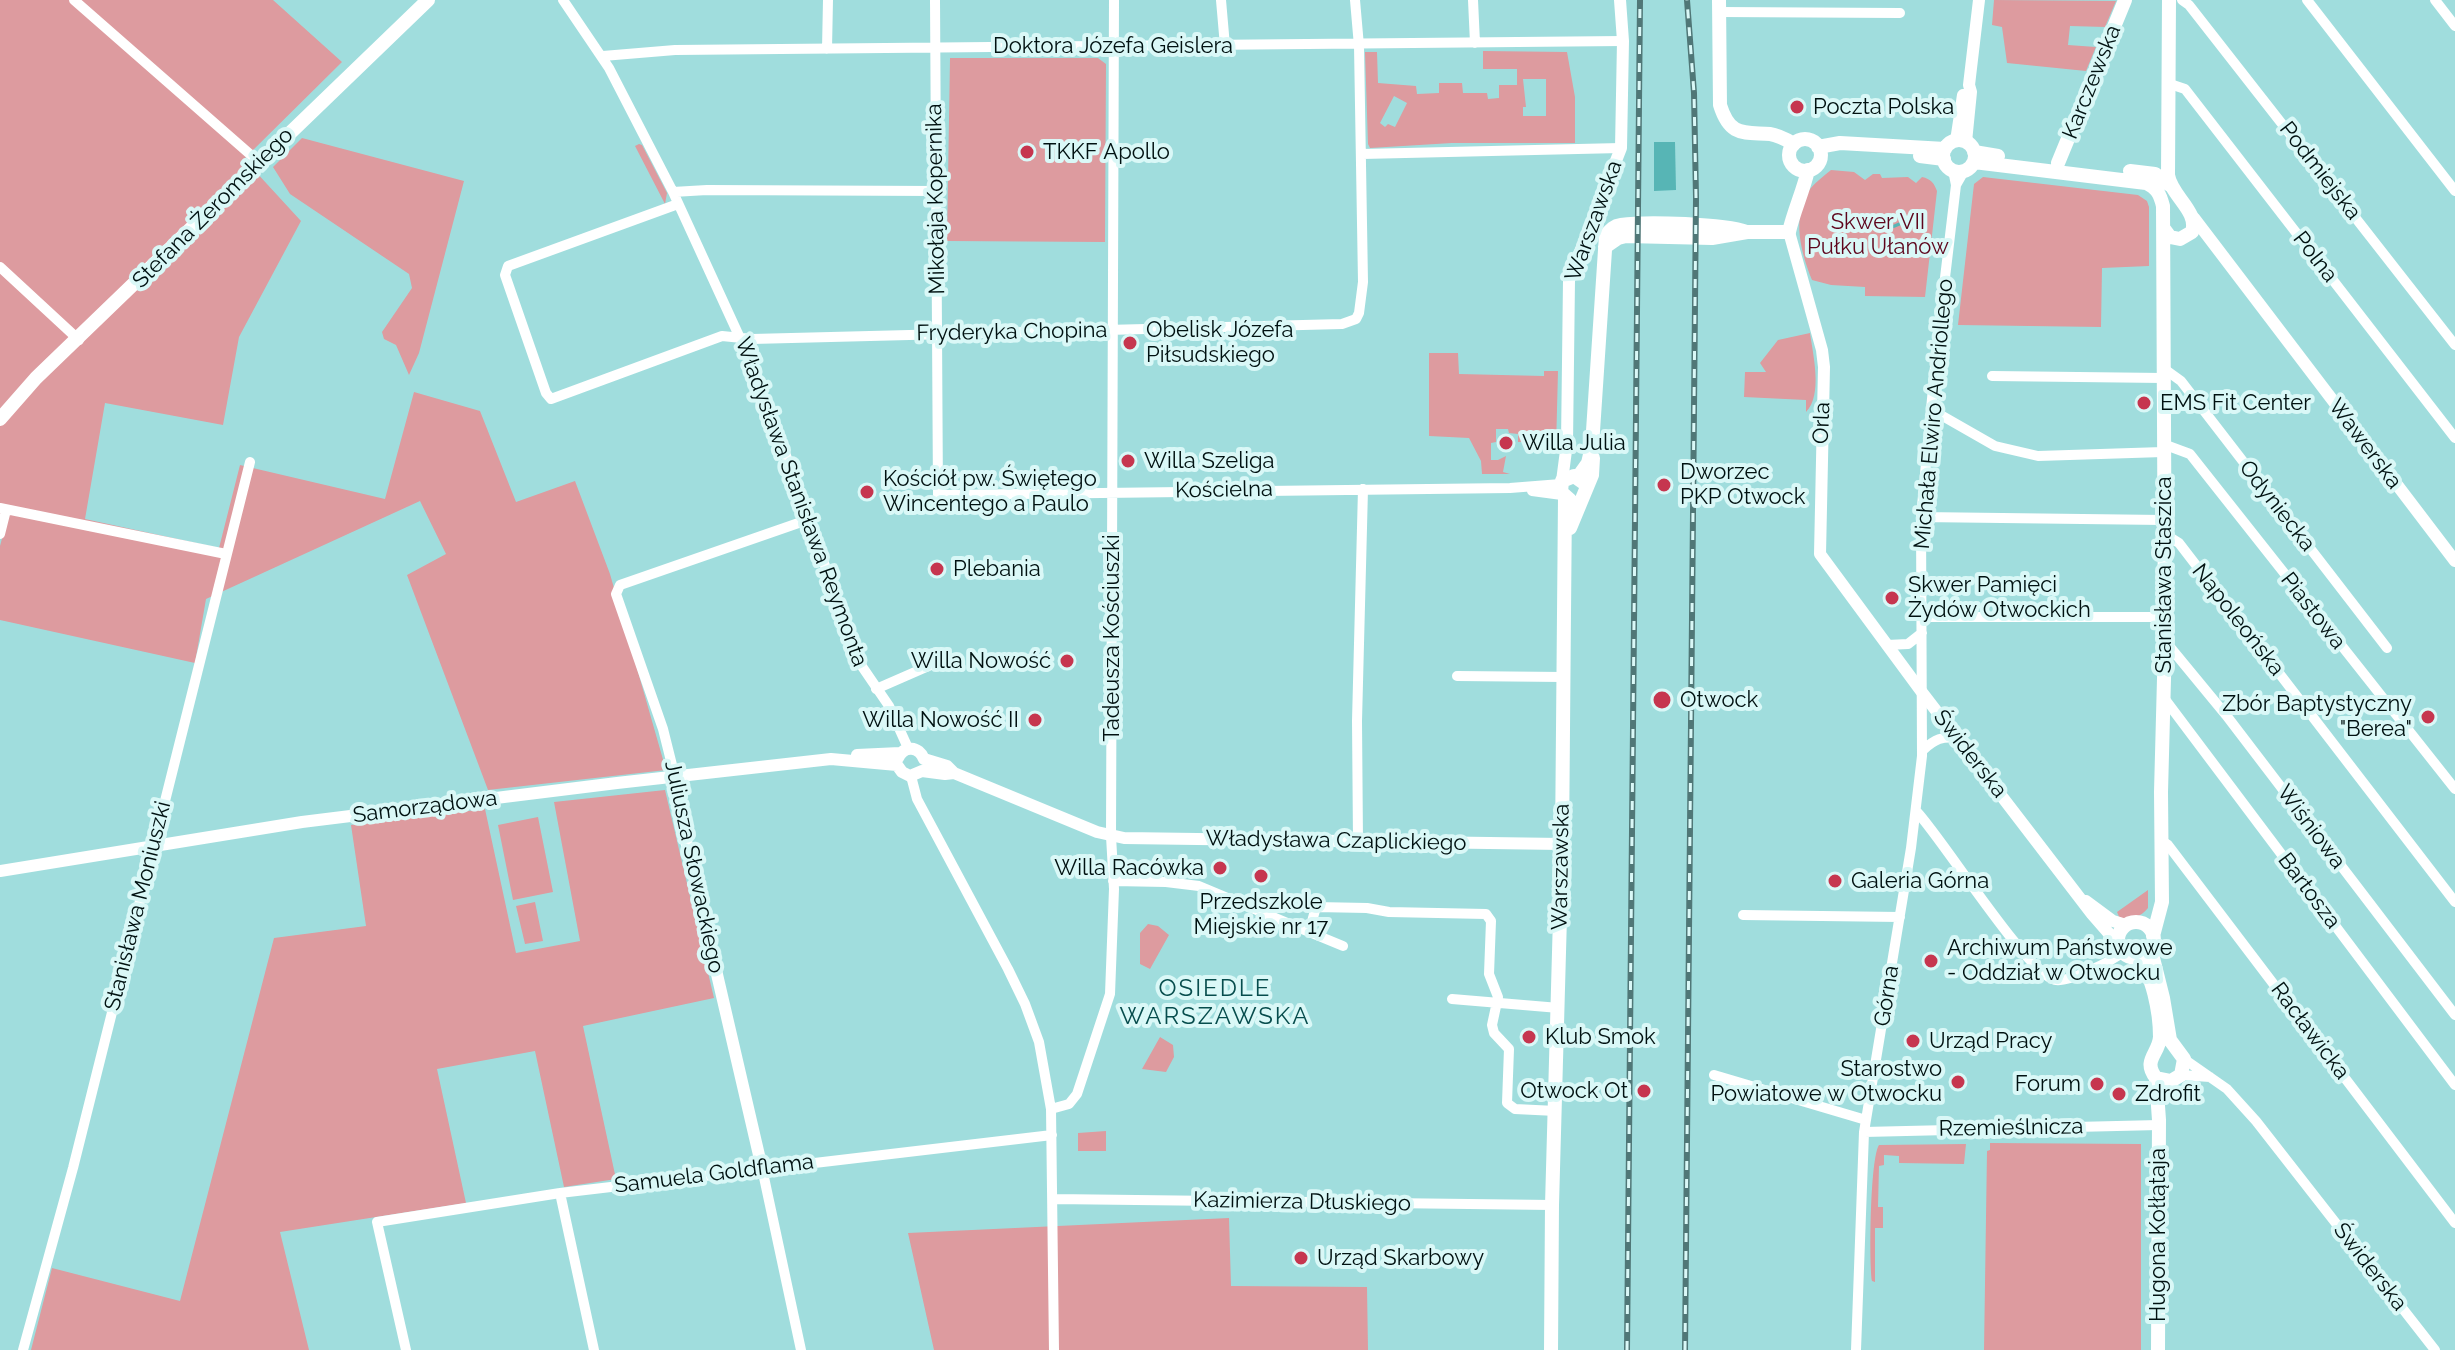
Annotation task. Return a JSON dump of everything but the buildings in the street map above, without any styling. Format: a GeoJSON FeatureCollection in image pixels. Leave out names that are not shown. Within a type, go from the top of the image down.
{"type":"FeatureCollection","features":[{"type":"Feature","properties":{"kind":"main road","name":"Stefana Żeromskiego"},"geometry":{"type":"LineString","coordinates":[[0,419],[36,378],[79,340],[428,0]]}},
{"type":"Feature","properties":{"kind":"main road","name":"Karczewska"},"geometry":{"type":"LineString","coordinates":[[2058,163],[2125,0]]}},
{"type":"Feature","properties":{"kind":"main road"},"geometry":{"type":"LineString","coordinates":[[2169,0],[2167,166],[2170,185]]}},
{"type":"Feature","properties":{"kind":"main road"},"geometry":{"type":"LineString","coordinates":[[1719,6],[1720,105],[1737,130],[1759,136],[1797,159],[1808,140],[1819,151],[1867,151],[1959,159],[2146,183],[2160,194],[2164,224],[2170,237],[2185,238]]}},
{"type":"Feature","properties":{"kind":"main road","name":"Orla"},"geometry":{"type":"LineString","coordinates":[[1789,232],[1796,201],[1802,195],[1797,159],[1815,166],[1819,151]]}},
{"type":"Feature","properties":{"kind":"main road"},"geometry":{"type":"LineString","coordinates":[[1959,159],[2058,163],[2155,174],[2170,185],[2190,214],[2194,228],[2164,264]]}},
{"type":"Feature","properties":{"kind":"main road"},"geometry":{"type":"LineString","coordinates":[[2164,224],[2174,209],[2190,214]]}},
{"type":"Feature","properties":{"kind":"main road","name":"Stanisława Staszica"},"geometry":{"type":"LineString","coordinates":[[2152,943],[2162,907],[2164,224]]}},
{"type":"Feature","properties":{"kind":"main road","name":"Warszawska"},"geometry":{"type":"LineString","coordinates":[[1551,1350],[1566,540],[1571,487],[1594,468],[1592,446],[1605,247],[1626,236],[1712,238],[1747,232],[1789,232]]}},
{"type":"Feature","properties":{"kind":"main road","name":"Stanisława Staszica"},"geometry":{"type":"LineString","coordinates":[[2132,924],[2149,914],[2161,885]]}},
{"type":"Feature","properties":{"kind":"main road"},"geometry":{"type":"LineString","coordinates":[[2152,943],[2144,956],[2126,952],[2119,934],[2132,924],[2148,927],[2152,943],[2160,1038],[2149,1063],[2169,1078],[2179,1053]]}},
{"type":"Feature","properties":{"kind":"main road","name":"Świderska"},"geometry":{"type":"LineString","coordinates":[[2126,952],[2147,971],[2159,999]]}},
{"type":"Feature","properties":{"kind":"main road"},"geometry":{"type":"LineString","coordinates":[[2159,999],[2168,1033],[2179,1053]]}},
{"type":"Feature","properties":{"kind":"main road"},"geometry":{"type":"LineString","coordinates":[[2155,1050],[2164,1046],[2179,1053]]}},
{"type":"Feature","properties":{"kind":"main road","name":"Hugona Kołłątaja"},"geometry":{"type":"LineString","coordinates":[[2158,1350],[2159,1123],[2169,1078]]}},
{"type":"Feature","properties":{"kind":"street"},"geometry":{"type":"LineString","coordinates":[[74,0],[260,163]]}},
{"type":"Feature","properties":{"kind":"street","name":"Władysława Stanisława Reymonta"},"geometry":{"type":"LineString","coordinates":[[563,0],[603,56],[673,192],[740,338],[810,519],[859,662],[889,706],[902,755]]}},
{"type":"Feature","properties":{"kind":"street"},"geometry":{"type":"LineString","coordinates":[[827,49],[828,0]]}},
{"type":"Feature","properties":{"kind":"street","name":"Mikołaja Kopernika"},"geometry":{"type":"LineString","coordinates":[[935,0],[938,495]]}},
{"type":"Feature","properties":{"kind":"street","name":"Tadeusza Kościuszki"},"geometry":{"type":"LineString","coordinates":[[1051,1109],[1069,1104],[1077,1094],[1109,999],[1113,881],[1114,0]]}},
{"type":"Feature","properties":{"kind":"street"},"geometry":{"type":"LineString","coordinates":[[1221,0],[1225,46]]}},
{"type":"Feature","properties":{"kind":"street","name":"Fryderyka Chopina"},"geometry":{"type":"LineString","coordinates":[[678,204],[508,266],[505,275],[546,393],[551,399],[722,336],[1342,324],[1356,319],[1359,313],[1362,268],[1362,154],[1355,0]]}},
{"type":"Feature","properties":{"kind":"street"},"geometry":{"type":"LineString","coordinates":[[1473,0],[1475,43]]}},
{"type":"Feature","properties":{"kind":"street","name":"Warszawska"},"geometry":{"type":"LineString","coordinates":[[1571,487],[1567,443],[1569,280],[1621,148],[1623,41],[1620,0]]}},
{"type":"Feature","properties":{"kind":"street","name":"Michała Elwiro Andriollego"},"geometry":{"type":"LineString","coordinates":[[1921,691],[1921,517],[1938,336],[1959,159],[1971,92],[1969,85],[1979,0]]}},
{"type":"Feature","properties":{"kind":"street","name":"Podmiejska"},"geometry":{"type":"LineString","coordinates":[[2182,0],[2333,186],[2455,345]]}},
{"type":"Feature","properties":{"kind":"street"},"geometry":{"type":"LineString","coordinates":[[2307,0],[2455,191]]}},
{"type":"Feature","properties":{"kind":"street"},"geometry":{"type":"LineString","coordinates":[[2435,0],[2455,26]]}},
{"type":"Feature","properties":{"kind":"street"},"geometry":{"type":"LineString","coordinates":[[1719,6],[1900,13]]}},
{"type":"Feature","properties":{"kind":"street","name":"Doktora Józefa Geislera"},"geometry":{"type":"LineString","coordinates":[[603,56],[675,50],[1113,45],[1359,46],[1623,41]]}},
{"type":"Feature","properties":{"kind":"street","name":"Polna"},"geometry":{"type":"LineString","coordinates":[[2170,84],[2185,89],[2455,438]]}},
{"type":"Feature","properties":{"kind":"street"},"geometry":{"type":"LineString","coordinates":[[1362,154],[1621,148]]}},
{"type":"Feature","properties":{"kind":"street"},"geometry":{"type":"LineString","coordinates":[[673,192],[936,191]]}},
{"type":"Feature","properties":{"kind":"street","name":"Wawerska"},"geometry":{"type":"LineString","coordinates":[[2190,214],[2455,561]]}},
{"type":"Feature","properties":{"kind":"street","name":"Orla"},"geometry":{"type":"LineString","coordinates":[[1789,232],[1824,367],[1820,554],[1859,606]]}},
{"type":"Feature","properties":{"kind":"street","name":"Wawerska"},"geometry":{"type":"LineString","coordinates":[[2185,238],[2206,242],[2218,250]]}},
{"type":"Feature","properties":{"kind":"street"},"geometry":{"type":"LineString","coordinates":[[0,267],[79,340]]}},
{"type":"Feature","properties":{"kind":"street"},"geometry":{"type":"LineString","coordinates":[[1992,376],[2163,373]]}},
{"type":"Feature","properties":{"kind":"street","name":"Odyniecka"},"geometry":{"type":"LineString","coordinates":[[2163,373],[2181,381],[2387,648]]}},
{"type":"Feature","properties":{"kind":"street"},"geometry":{"type":"LineString","coordinates":[[1932,410],[1995,446],[2038,456],[2163,448]]}},
{"type":"Feature","properties":{"kind":"street"},"geometry":{"type":"LineString","coordinates":[[1567,443],[1580,453],[1592,446]]}},
{"type":"Feature","properties":{"kind":"street","name":"Piastowa"},"geometry":{"type":"LineString","coordinates":[[2163,448],[2190,454],[2455,789]]}},
{"type":"Feature","properties":{"kind":"street","name":"Stanisława Moniuszki"},"geometry":{"type":"LineString","coordinates":[[23,1350],[73,1168],[250,462]]}},
{"type":"Feature","properties":{"kind":"street","name":"Kościelna"},"geometry":{"type":"LineString","coordinates":[[938,495],[1571,487]]}},
{"type":"Feature","properties":{"kind":"street"},"geometry":{"type":"LineString","coordinates":[[1358,841],[1357,721],[1363,489]]}},
{"type":"Feature","properties":{"kind":"street"},"geometry":{"type":"LineString","coordinates":[[0,534],[3,509],[226,554]]}},
{"type":"Feature","properties":{"kind":"street"},"geometry":{"type":"LineString","coordinates":[[1921,517],[2163,527]]}},
{"type":"Feature","properties":{"kind":"street","name":"Juliusza Słowackiego"},"geometry":{"type":"LineString","coordinates":[[801,1350],[683,828],[675,777],[663,729],[616,594],[620,585],[810,519]]}},
{"type":"Feature","properties":{"kind":"street","name":"Napoleońska"},"geometry":{"type":"LineString","coordinates":[[2163,527],[2179,543],[2455,902]]}},
{"type":"Feature","properties":{"kind":"street","name":"Świderska"},"geometry":{"type":"LineString","coordinates":[[1859,606],[2092,914],[2126,952]]}},
{"type":"Feature","properties":{"kind":"street"},"geometry":{"type":"LineString","coordinates":[[1921,617],[2164,617]]}},
{"type":"Feature","properties":{"kind":"street"},"geometry":{"type":"LineString","coordinates":[[1887,645],[1908,644],[1922,633]]}},
{"type":"Feature","properties":{"kind":"street","name":"Wiśniowa"},"geometry":{"type":"LineString","coordinates":[[2165,641],[2226,715],[2455,1015]]}},
{"type":"Feature","properties":{"kind":"street"},"geometry":{"type":"LineString","coordinates":[[876,689],[931,665]]}},
{"type":"Feature","properties":{"kind":"street"},"geometry":{"type":"LineString","coordinates":[[1457,676],[1563,677]]}},
{"type":"Feature","properties":{"kind":"street","name":"Górna"},"geometry":{"type":"LineString","coordinates":[[1856,1350],[1865,1126],[1917,812],[1923,750],[1921,691]]}},
{"type":"Feature","properties":{"kind":"street","name":"Bartosza"},"geometry":{"type":"LineString","coordinates":[[2164,698],[2455,1085]]}},
{"type":"Feature","properties":{"kind":"street"},"geometry":{"type":"LineString","coordinates":[[1923,750],[1933,740],[1943,736],[1958,738]]}},
{"type":"Feature","properties":{"kind":"street"},"geometry":{"type":"LineString","coordinates":[[1054,1350],[1051,1109],[1039,1042],[1025,1004],[917,799],[919,768],[916,749],[902,755],[902,772],[919,768],[954,773],[1111,836]]}},
{"type":"Feature","properties":{"kind":"street","name":"Samorządowa"},"geometry":{"type":"LineString","coordinates":[[0,871],[302,822],[831,759],[852,760],[856,755],[902,755]]}},
{"type":"Feature","properties":{"kind":"street"},"geometry":{"type":"LineString","coordinates":[[1917,812],[1980,897],[2051,979],[2066,980],[2126,952]]}},
{"type":"Feature","properties":{"kind":"street","name":"Władysława Czaplickiego"},"geometry":{"type":"LineString","coordinates":[[1111,836],[1562,844]]}},
{"type":"Feature","properties":{"kind":"street","name":"Racławicka"},"geometry":{"type":"LineString","coordinates":[[2162,841],[2455,1223]]}},
{"type":"Feature","properties":{"kind":"street"},"geometry":{"type":"LineString","coordinates":[[1113,881],[1199,886],[1343,946]]}},
{"type":"Feature","properties":{"kind":"street","name":"Świderska"},"geometry":{"type":"LineString","coordinates":[[2083,900],[2113,921],[2132,924]]}},
{"type":"Feature","properties":{"kind":"street"},"geometry":{"type":"LineString","coordinates":[[1309,932],[1316,907],[1486,914],[1491,921],[1489,974],[1497,995],[1493,1030],[1509,1049],[1507,1103],[1515,1109],[1556,1111]]}},
{"type":"Feature","properties":{"kind":"street"},"geometry":{"type":"LineString","coordinates":[[1743,915],[1900,917]]}},
{"type":"Feature","properties":{"kind":"street"},"geometry":{"type":"LineString","coordinates":[[1452,999],[1559,1008]]}},
{"type":"Feature","properties":{"kind":"street","name":"Świderska"},"geometry":{"type":"LineString","coordinates":[[2179,1053],[2227,1089],[2256,1121],[2435,1350]]}},
{"type":"Feature","properties":{"kind":"street"},"geometry":{"type":"LineString","coordinates":[[1714,1075],[1865,1126]]}},
{"type":"Feature","properties":{"kind":"street"},"geometry":{"type":"LineString","coordinates":[[2169,1078],[2210,1077]]}},
{"type":"Feature","properties":{"kind":"street","name":"Rzemieślnicza"},"geometry":{"type":"LineString","coordinates":[[1865,1126],[2159,1123]]}},
{"type":"Feature","properties":{"kind":"street","name":"Samuela Goldflama"},"geometry":{"type":"LineString","coordinates":[[406,1350],[377,1222],[560,1193],[1052,1135]]}},
{"type":"Feature","properties":{"kind":"street"},"geometry":{"type":"LineString","coordinates":[[560,1193],[594,1350]]}},
{"type":"Feature","properties":{"kind":"street","name":"Kazimierza Dłuskiego"},"geometry":{"type":"LineString","coordinates":[[1053,1199],[1552,1205]]}},
{"type":"Feature","properties":{"kind":"green space"},"geometry":{"type":"Polygon","coordinates":[[[0,0],[273,0],[342,62],[244,159],[301,221],[239,337],[223,425],[105,403],[85,519],[219,548],[240,465],[385,499],[414,392],[480,411],[516,502],[575,481],[610,574],[666,770],[488,790],[407,575],[446,554],[420,501],[206,599],[195,663],[0,620],[0,546],[8,516],[0,514],[0,0]]]}},
{"type":"Feature","properties":{"kind":"green space"},"geometry":{"type":"Polygon","coordinates":[[[1994,0],[2116,1],[2105,27],[2070,26],[2068,45],[2096,47],[2086,71],[2007,63],[2002,27],[1992,25],[1994,0]]]}},
{"type":"Feature","properties":{"kind":"green space"},"geometry":{"type":"Polygon","coordinates":[[[1483,51],[1567,52],[1575,97],[1575,143],[1452,143],[1370,148],[1365,52],[1377,52],[1378,83],[1416,86],[1417,94],[1439,93],[1439,83],[1462,83],[1463,93],[1487,93],[1488,99],[1499,98],[1499,85],[1517,85],[1517,69],[1483,69],[1483,51]],[[1523,79],[1526,107],[1523,107],[1523,116],[1546,116],[1546,79],[1523,79]],[[1394,96],[1380,123],[1385,127],[1388,124],[1395,127],[1407,103],[1394,96]]]}},
{"type":"Feature","properties":{"kind":"green space","name":"TKKF Apollo"},"geometry":{"type":"Polygon","coordinates":[[[950,58],[1098,58],[1106,64],[1105,242],[947,241],[950,58]]]}},
{"type":"Feature","properties":{"kind":"green space"},"geometry":{"type":"Polygon","coordinates":[[[302,138],[464,181],[419,353],[409,375],[396,345],[384,339],[382,332],[412,288],[409,274],[290,194],[273,167],[302,138]]]}},
{"type":"Feature","properties":{"kind":"green space"},"geometry":{"type":"Polygon","coordinates":[[[639,144],[667,193],[665,204],[635,146],[639,144]]]}},
{"type":"Feature","properties":{"kind":"green space","name":"Skwer VII Pułku Ułanów"},"geometry":{"type":"Polygon","coordinates":[[[1831,170],[1854,172],[1865,180],[1873,174],[1880,174],[1882,178],[1908,177],[1916,183],[1922,177],[1933,184],[1937,191],[1925,297],[1865,296],[1865,287],[1831,285],[1812,280],[1800,236],[1800,214],[1808,192],[1831,170]]]}},
{"type":"Feature","properties":{"kind":"green space"},"geometry":{"type":"Polygon","coordinates":[[[1983,177],[2138,195],[2147,201],[2149,266],[2102,268],[2101,327],[1958,325],[1974,184],[1983,177]]]}},
{"type":"Feature","properties":{"kind":"green space"},"geometry":{"type":"Polygon","coordinates":[[[1810,333],[1816,385],[1806,412],[1806,400],[1744,397],[1745,372],[1766,372],[1760,363],[1778,340],[1810,333]]]}},
{"type":"Feature","properties":{"kind":"green space"},"geometry":{"type":"Polygon","coordinates":[[[1429,353],[1458,353],[1459,374],[1544,376],[1544,371],[1558,371],[1556,448],[1552,448],[1552,440],[1518,442],[1518,434],[1509,433],[1508,429],[1496,429],[1496,442],[1491,443],[1491,460],[1506,456],[1503,472],[1510,474],[1482,474],[1481,461],[1469,438],[1429,436],[1429,353]]]}},
{"type":"Feature","properties":{"kind":"green space"},"geometry":{"type":"Polygon","coordinates":[[[665,790],[714,998],[583,1026],[616,1179],[564,1187],[535,1051],[437,1069],[466,1203],[280,1232],[309,1350],[31,1350],[52,1268],[180,1301],[274,938],[366,926],[351,825],[485,809],[516,953],[580,941],[554,802],[665,790]]]}},
{"type":"Feature","properties":{"kind":"green space"},"geometry":{"type":"Polygon","coordinates":[[[538,817],[553,892],[513,900],[498,825],[538,817]]]}},
{"type":"Feature","properties":{"kind":"green space"},"geometry":{"type":"Polygon","coordinates":[[[2148,890],[2148,908],[2136,917],[2120,919],[2117,912],[2148,890]]]}},
{"type":"Feature","properties":{"kind":"green space"},"geometry":{"type":"Polygon","coordinates":[[[535,902],[543,941],[525,944],[516,906],[535,902]]]}},
{"type":"Feature","properties":{"kind":"green space"},"geometry":{"type":"Polygon","coordinates":[[[1148,924],[1158,926],[1169,935],[1150,969],[1140,964],[1140,933],[1148,924]]]}},
{"type":"Feature","properties":{"kind":"green space"},"geometry":{"type":"Polygon","coordinates":[[[1160,1037],[1173,1045],[1174,1057],[1166,1072],[1142,1069],[1160,1037]]]}},
{"type":"Feature","properties":{"kind":"green space"},"geometry":{"type":"Polygon","coordinates":[[[1106,1131],[1106,1151],[1078,1151],[1078,1133],[1106,1131]]]}},
{"type":"Feature","properties":{"kind":"green space"},"geometry":{"type":"Polygon","coordinates":[[[1990,1143],[2141,1144],[2141,1350],[1984,1350],[1987,1151],[1990,1150],[1990,1143]]]}},
{"type":"Feature","properties":{"kind":"green space"},"geometry":{"type":"Polygon","coordinates":[[[1966,1144],[1964,1164],[1899,1163],[1899,1156],[1884,1155],[1884,1165],[1879,1166],[1878,1207],[1883,1207],[1883,1228],[1875,1228],[1875,1282],[1872,1281],[1872,1189],[1879,1145],[1966,1144]]]}},
{"type":"Feature","properties":{"kind":"green space"},"geometry":{"type":"Polygon","coordinates":[[[1229,1218],[1231,1286],[1367,1287],[1368,1350],[934,1350],[908,1233],[1229,1218]]]}},
{"type":"Feature","properties":{"kind":"water"},"geometry":{"type":"Polygon","coordinates":[[[1654,142],[1675,142],[1676,190],[1654,191],[1654,142]]]}},
{"type":"Feature","properties":{"kind":"waterway"},"geometry":{"type":"LineString","coordinates":[[1874,226],[1887,229],[1907,221]]}},
{"type":"Feature","properties":{"kind":"waterway"},"geometry":{"type":"LineString","coordinates":[[1838,227],[1871,225]]}},
{"type":"Feature","properties":{"kind":"railway"},"geometry":{"type":"LineString","coordinates":[[1627,1350],[1640,0]]}},
{"type":"Feature","properties":{"kind":"railway"},"geometry":{"type":"LineString","coordinates":[[1685,1350],[1696,198],[1694,93],[1687,0]]}},
{"type":"Feature","properties":{"kind":"place","name":"Poczta Polska"},"geometry":{"type":"Point","coordinates":[1797,107]}},
{"type":"Feature","properties":{"kind":"place","name":"TKKF Apollo"},"geometry":{"type":"Point","coordinates":[1027,152]}},
{"type":"Feature","properties":{"kind":"place","name":"Obelisk Józefa Piłsudskiego"},"geometry":{"type":"Point","coordinates":[1130,343]}},
{"type":"Feature","properties":{"kind":"place","name":"EMS Fit Center"},"geometry":{"type":"Point","coordinates":[2144,403]}},
{"type":"Feature","properties":{"kind":"place","name":"Willa Julia"},"geometry":{"type":"Point","coordinates":[1506,443]}},
{"type":"Feature","properties":{"kind":"place","name":"Willa Szeliga"},"geometry":{"type":"Point","coordinates":[1128,461]}},
{"type":"Feature","properties":{"kind":"place","name":"Dworzec PKP Otwock"},"geometry":{"type":"Point","coordinates":[1664,485]}},
{"type":"Feature","properties":{"kind":"place","name":"Kościół pw. Świętego Wincentego a Paulo"},"geometry":{"type":"Point","coordinates":[867,492]}},
{"type":"Feature","properties":{"kind":"place","name":"Plebania"},"geometry":{"type":"Point","coordinates":[937,569]}},
{"type":"Feature","properties":{"kind":"place","name":"Skwer Pamięci Żydów Otwockich"},"geometry":{"type":"Point","coordinates":[1892,598]}},
{"type":"Feature","properties":{"kind":"place","name":"Willa Nowość"},"geometry":{"type":"Point","coordinates":[1067,661]}},
{"type":"Feature","properties":{"kind":"place","name":"Otwock"},"geometry":{"type":"Point","coordinates":[1662,700]}},
{"type":"Feature","properties":{"kind":"place","name":"Zbór Baptystyczny \"Berea\""},"geometry":{"type":"Point","coordinates":[2428,717]}},
{"type":"Feature","properties":{"kind":"place","name":"Willa Nowość II"},"geometry":{"type":"Point","coordinates":[1035,720]}},
{"type":"Feature","properties":{"kind":"place","name":"Willa Racówka"},"geometry":{"type":"Point","coordinates":[1220,868]}},
{"type":"Feature","properties":{"kind":"place","name":"Przedszkole Miejskie nr 17"},"geometry":{"type":"Point","coordinates":[1261,876]}},
{"type":"Feature","properties":{"kind":"place","name":"Galeria Górna"},"geometry":{"type":"Point","coordinates":[1835,881]}},
{"type":"Feature","properties":{"kind":"place","name":"Archiwum Państwowe - Oddział w Otwocku"},"geometry":{"type":"Point","coordinates":[1931,961]}},
{"type":"Feature","properties":{"kind":"place","name":"Klub Smok"},"geometry":{"type":"Point","coordinates":[1529,1037]}},
{"type":"Feature","properties":{"kind":"place","name":"Urząd Pracy"},"geometry":{"type":"Point","coordinates":[1913,1041]}},
{"type":"Feature","properties":{"kind":"place","name":"Starostwo Powiatowe w Otwocku"},"geometry":{"type":"Point","coordinates":[1958,1082]}},
{"type":"Feature","properties":{"kind":"place","name":"Forum"},"geometry":{"type":"Point","coordinates":[2097,1084]}},
{"type":"Feature","properties":{"kind":"place","name":"Otwock Ot"},"geometry":{"type":"Point","coordinates":[1644,1091]}},
{"type":"Feature","properties":{"kind":"place","name":"Zdrofit"},"geometry":{"type":"Point","coordinates":[2119,1094]}},
{"type":"Feature","properties":{"kind":"place","name":"Urząd Skarbowy"},"geometry":{"type":"Point","coordinates":[1301,1258]}},
{"type":"Feature","properties":{"kind":"district","name":"OSIEDLE WARSZAWSKA"},"geometry":{"type":"Point","coordinates":[1215,1003]}}]}
